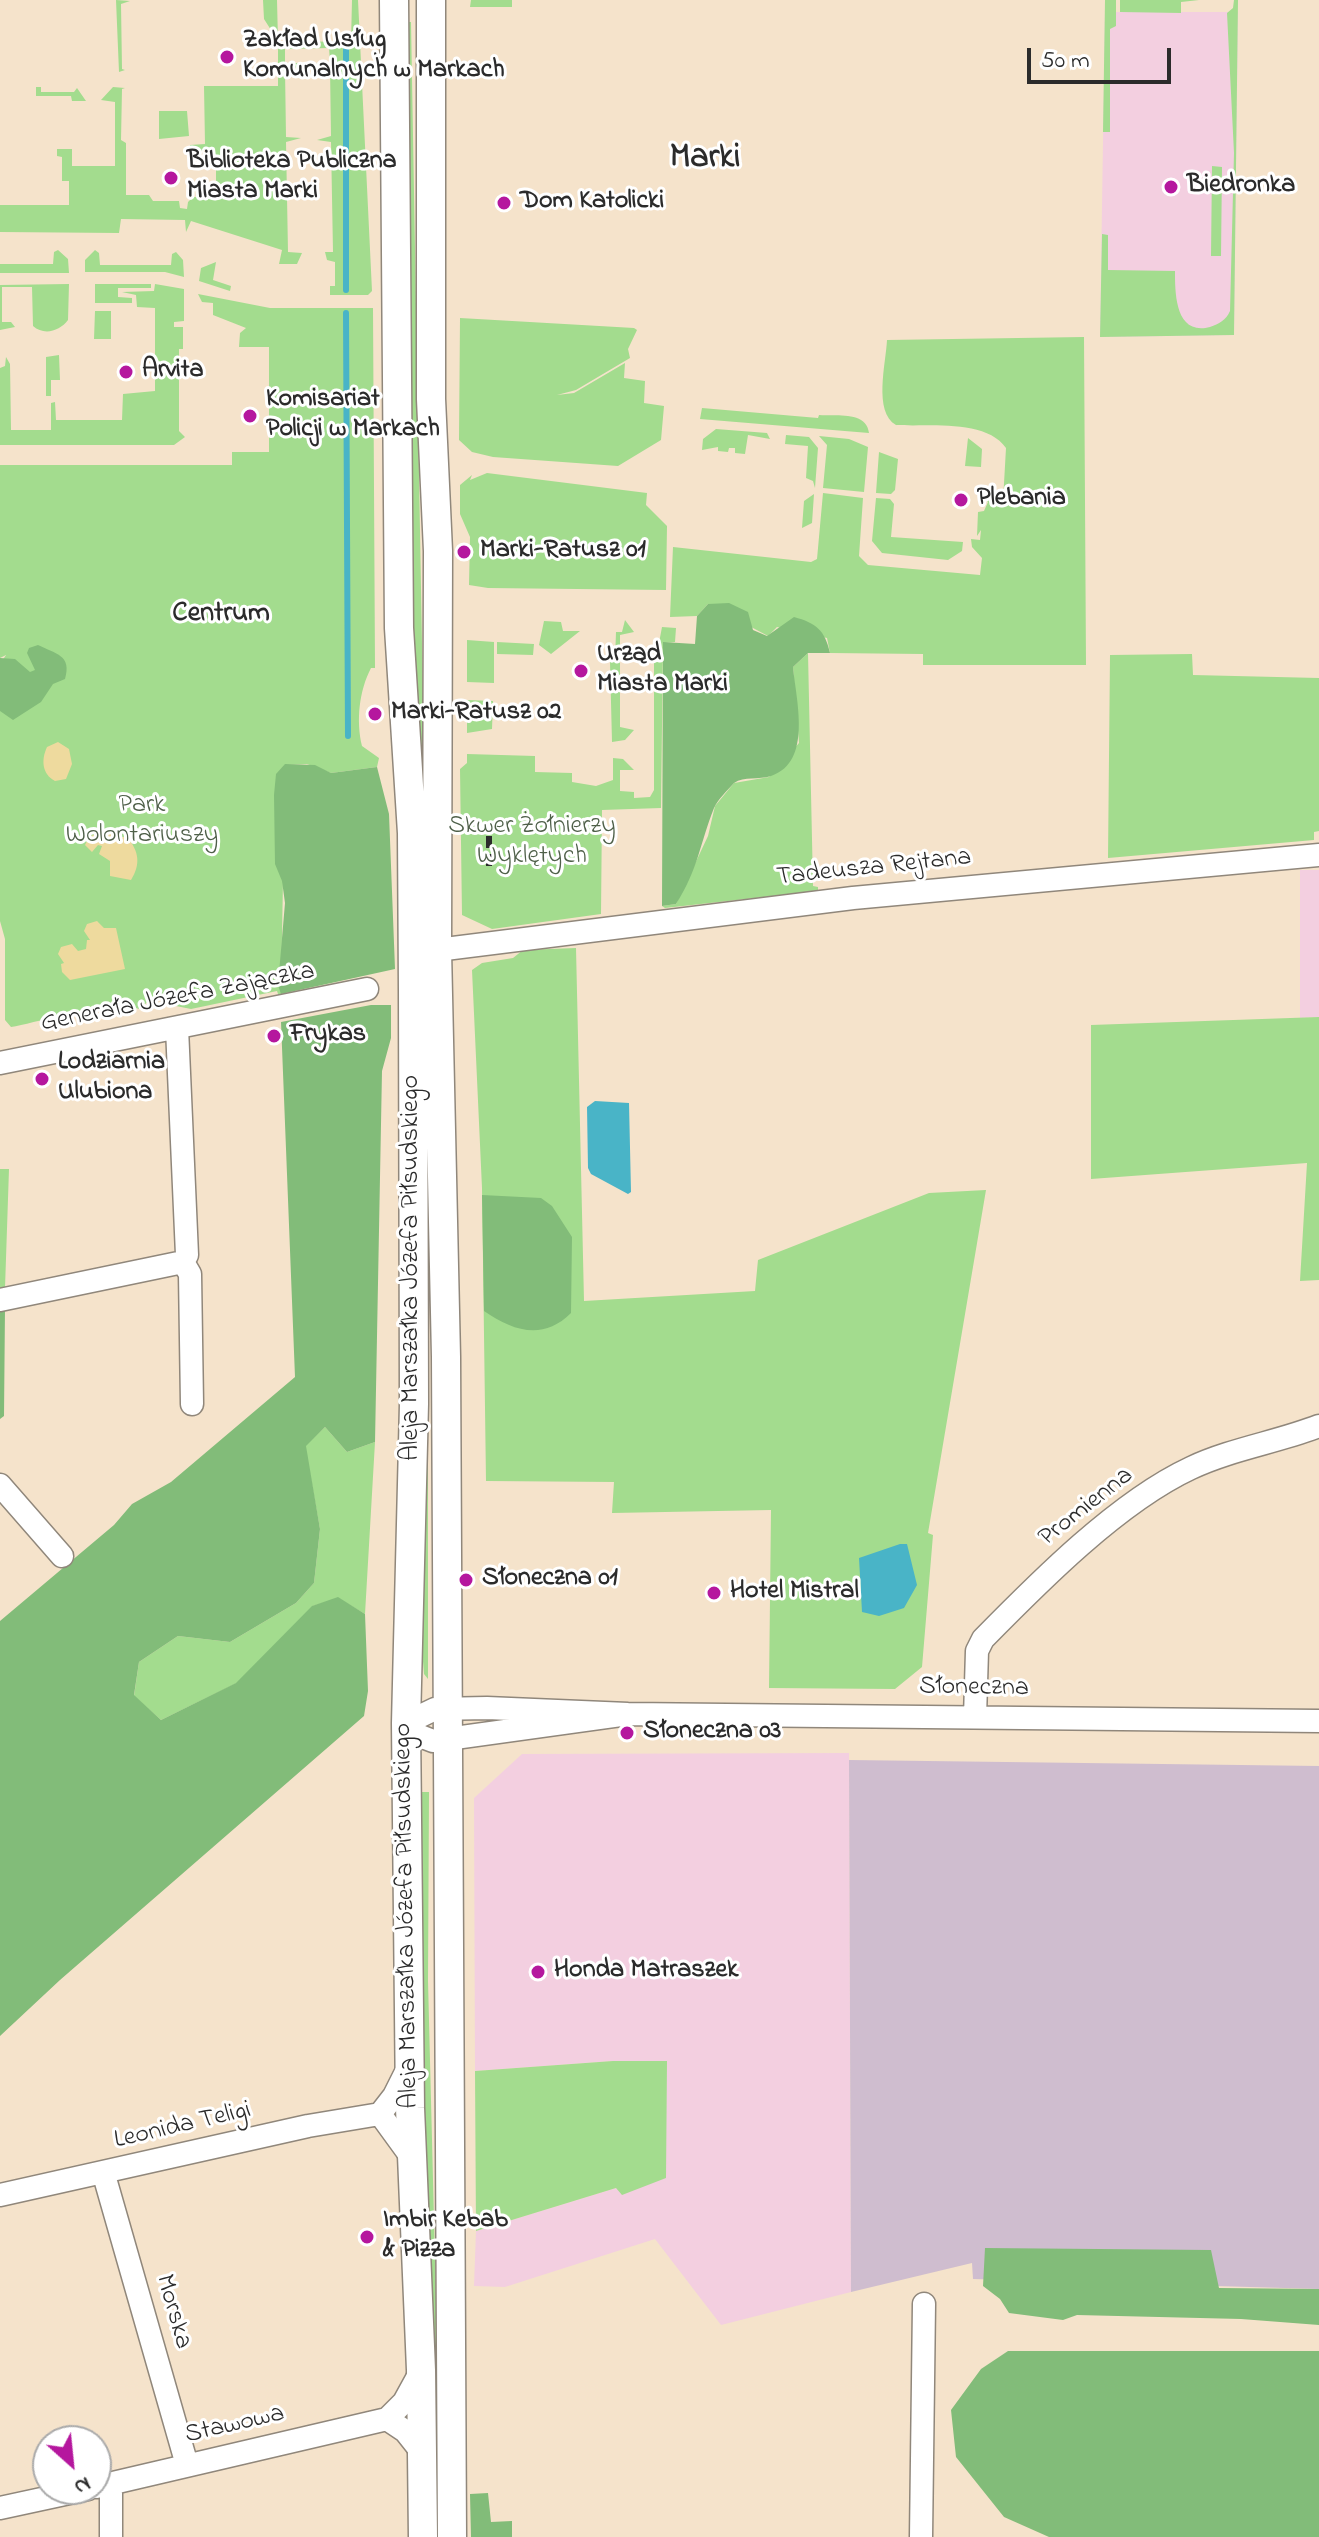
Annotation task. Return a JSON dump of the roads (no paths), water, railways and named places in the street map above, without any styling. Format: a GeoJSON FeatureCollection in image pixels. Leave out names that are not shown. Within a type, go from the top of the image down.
{"type":"FeatureCollection","features":[{"type":"Feature","properties":{"kind":"main road","name":"Aleja Marszałka Józefa Piłsudskiego"},"geometry":{"type":"LineString","coordinates":[[394,0],[399,628],[409,762],[413,975],[414,1404],[406,1723],[410,2064],[424,2455],[423,2537]]}},
{"type":"Feature","properties":{"kind":"main road","name":"Aleja Marszałka Józefa Piłsudskiego"},"geometry":{"type":"LineString","coordinates":[[431,0],[431,399],[438,551],[437,950],[446,1357],[452,2537]]}},
{"type":"Feature","properties":{"kind":"street","name":"Tadeusza Rejtana"},"geometry":{"type":"LineString","coordinates":[[437,950],[853,898],[1319,855]]}},
{"type":"Feature","properties":{"kind":"street","name":"Generała Józefa Zajączka"},"geometry":{"type":"LineString","coordinates":[[0,1063],[367,989]]}},
{"type":"Feature","properties":{"kind":"street"},"geometry":{"type":"LineString","coordinates":[[0,1300],[179,1264],[187,1255],[177,1028]]}},
{"type":"Feature","properties":{"kind":"street"},"geometry":{"type":"LineString","coordinates":[[179,1264],[190,1274],[192,1404]]}},
{"type":"Feature","properties":{"kind":"street","name":"Promienna"},"geometry":{"type":"LineString","coordinates":[[975,1717],[977,1651],[983,1639],[1067,1557],[1139,1501],[1192,1467],[1319,1426]]}},
{"type":"Feature","properties":{"kind":"street"},"geometry":{"type":"LineString","coordinates":[[0,1485],[62,1556]]}},
{"type":"Feature","properties":{"kind":"street","name":"Słoneczna"},"geometry":{"type":"LineString","coordinates":[[406,1723],[424,1712],[446,1709],[628,1714],[1319,1721]]}},
{"type":"Feature","properties":{"kind":"street","name":"Słoneczna"},"geometry":{"type":"LineString","coordinates":[[447,1740],[628,1714]]}},
{"type":"Feature","properties":{"kind":"street"},"geometry":{"type":"LineString","coordinates":[[406,1723],[426,1740],[447,1740]]}},
{"type":"Feature","properties":{"kind":"street"},"geometry":{"type":"LineString","coordinates":[[410,2064],[394,2096],[380,2114],[412,2158]]}},
{"type":"Feature","properties":{"kind":"street","name":"Leonida Teligi"},"geometry":{"type":"LineString","coordinates":[[0,2195],[104,2175],[308,2126],[380,2114]]}},
{"type":"Feature","properties":{"kind":"street","name":"Morska"},"geometry":{"type":"LineString","coordinates":[[104,2175],[187,2465]]}},
{"type":"Feature","properties":{"kind":"street"},"geometry":{"type":"LineString","coordinates":[[921,2537],[924,2304]]}},
{"type":"Feature","properties":{"kind":"street"},"geometry":{"type":"LineString","coordinates":[[421,2370],[404,2402],[387,2419],[405,2431],[424,2455]]}},
{"type":"Feature","properties":{"kind":"street","name":"Stawowa"},"geometry":{"type":"LineString","coordinates":[[112,2484],[387,2419]]}},
{"type":"Feature","properties":{"kind":"street"},"geometry":{"type":"LineString","coordinates":[[0,2508],[32,2501]]}},
{"type":"Feature","properties":{"kind":"street"},"geometry":{"type":"LineString","coordinates":[[106,2505],[111,2537]]}},
{"type":"Feature","properties":{"kind":"water"},"geometry":{"type":"Polygon","coordinates":[[[595,1101],[629,1103],[631,1192],[628,1194],[591,1174],[588,1168],[587,1107],[595,1101]]]}},
{"type":"Feature","properties":{"kind":"water"},"geometry":{"type":"Polygon","coordinates":[[[907,1544],[917,1585],[904,1608],[879,1616],[862,1612],[859,1558],[907,1544]]]}},
{"type":"Feature","properties":{"kind":"waterway"},"geometry":{"type":"LineString","coordinates":[[346,46],[346,290]]}},
{"type":"Feature","properties":{"kind":"waterway"},"geometry":{"type":"LineString","coordinates":[[346,313],[348,736]]}},
{"type":"Feature","properties":{"kind":"railway"},"geometry":{"type":"LineString","coordinates":[[489,823],[489,866]]}},
{"type":"Feature","properties":{"kind":"place","name":"Zakład Usług Komunalnych w Markach"},"geometry":{"type":"Point","coordinates":[227,57]}},
{"type":"Feature","properties":{"kind":"place","name":"Biblioteka Publiczna Miasta Marki"},"geometry":{"type":"Point","coordinates":[171,178]}},
{"type":"Feature","properties":{"kind":"place","name":"Biedronka"},"geometry":{"type":"Point","coordinates":[1171,187]}},
{"type":"Feature","properties":{"kind":"place","name":"Dom Katolicki"},"geometry":{"type":"Point","coordinates":[504,203]}},
{"type":"Feature","properties":{"kind":"place","name":"Arvita"},"geometry":{"type":"Point","coordinates":[126,372]}},
{"type":"Feature","properties":{"kind":"place","name":"Komisariat Policji w Markach"},"geometry":{"type":"Point","coordinates":[250,416]}},
{"type":"Feature","properties":{"kind":"place","name":"Plebania"},"geometry":{"type":"Point","coordinates":[961,500]}},
{"type":"Feature","properties":{"kind":"place","name":"Marki-Ratusz 01"},"geometry":{"type":"Point","coordinates":[464,552]}},
{"type":"Feature","properties":{"kind":"place","name":"Urząd Miasta Marki"},"geometry":{"type":"Point","coordinates":[581,671]}},
{"type":"Feature","properties":{"kind":"place","name":"Marki-Ratusz 02"},"geometry":{"type":"Point","coordinates":[375,714]}},
{"type":"Feature","properties":{"kind":"place","name":"Frykas"},"geometry":{"type":"Point","coordinates":[274,1036]}},
{"type":"Feature","properties":{"kind":"place","name":"Lodziarnia Ulubiona"},"geometry":{"type":"Point","coordinates":[42,1079]}},
{"type":"Feature","properties":{"kind":"place","name":"Słoneczna 01"},"geometry":{"type":"Point","coordinates":[466,1580]}},
{"type":"Feature","properties":{"kind":"place","name":"Hotel Mistral"},"geometry":{"type":"Point","coordinates":[714,1593]}},
{"type":"Feature","properties":{"kind":"place","name":"Słoneczna 03"},"geometry":{"type":"Point","coordinates":[627,1733]}},
{"type":"Feature","properties":{"kind":"place","name":"Honda Matraszek"},"geometry":{"type":"Point","coordinates":[538,1972]}},
{"type":"Feature","properties":{"kind":"place","name":"Imbir Kebab & Pizza"},"geometry":{"type":"Point","coordinates":[367,2237]}},
{"type":"Feature","properties":{"kind":"district","name":"Marki"},"geometry":{"type":"Point","coordinates":[705,160]}},
{"type":"Feature","properties":{"kind":"district","name":"Centrum"},"geometry":{"type":"Point","coordinates":[221,615]}},
{"type":"Feature","properties":{"kind":"park label","name":"Park Wolontariuszy"},"geometry":{"type":"Point","coordinates":[142,822]}},
{"type":"Feature","properties":{"kind":"park label","name":"Skwer Żołnierzy Wyklętych"},"geometry":{"type":"Point","coordinates":[532,843]}}]}
